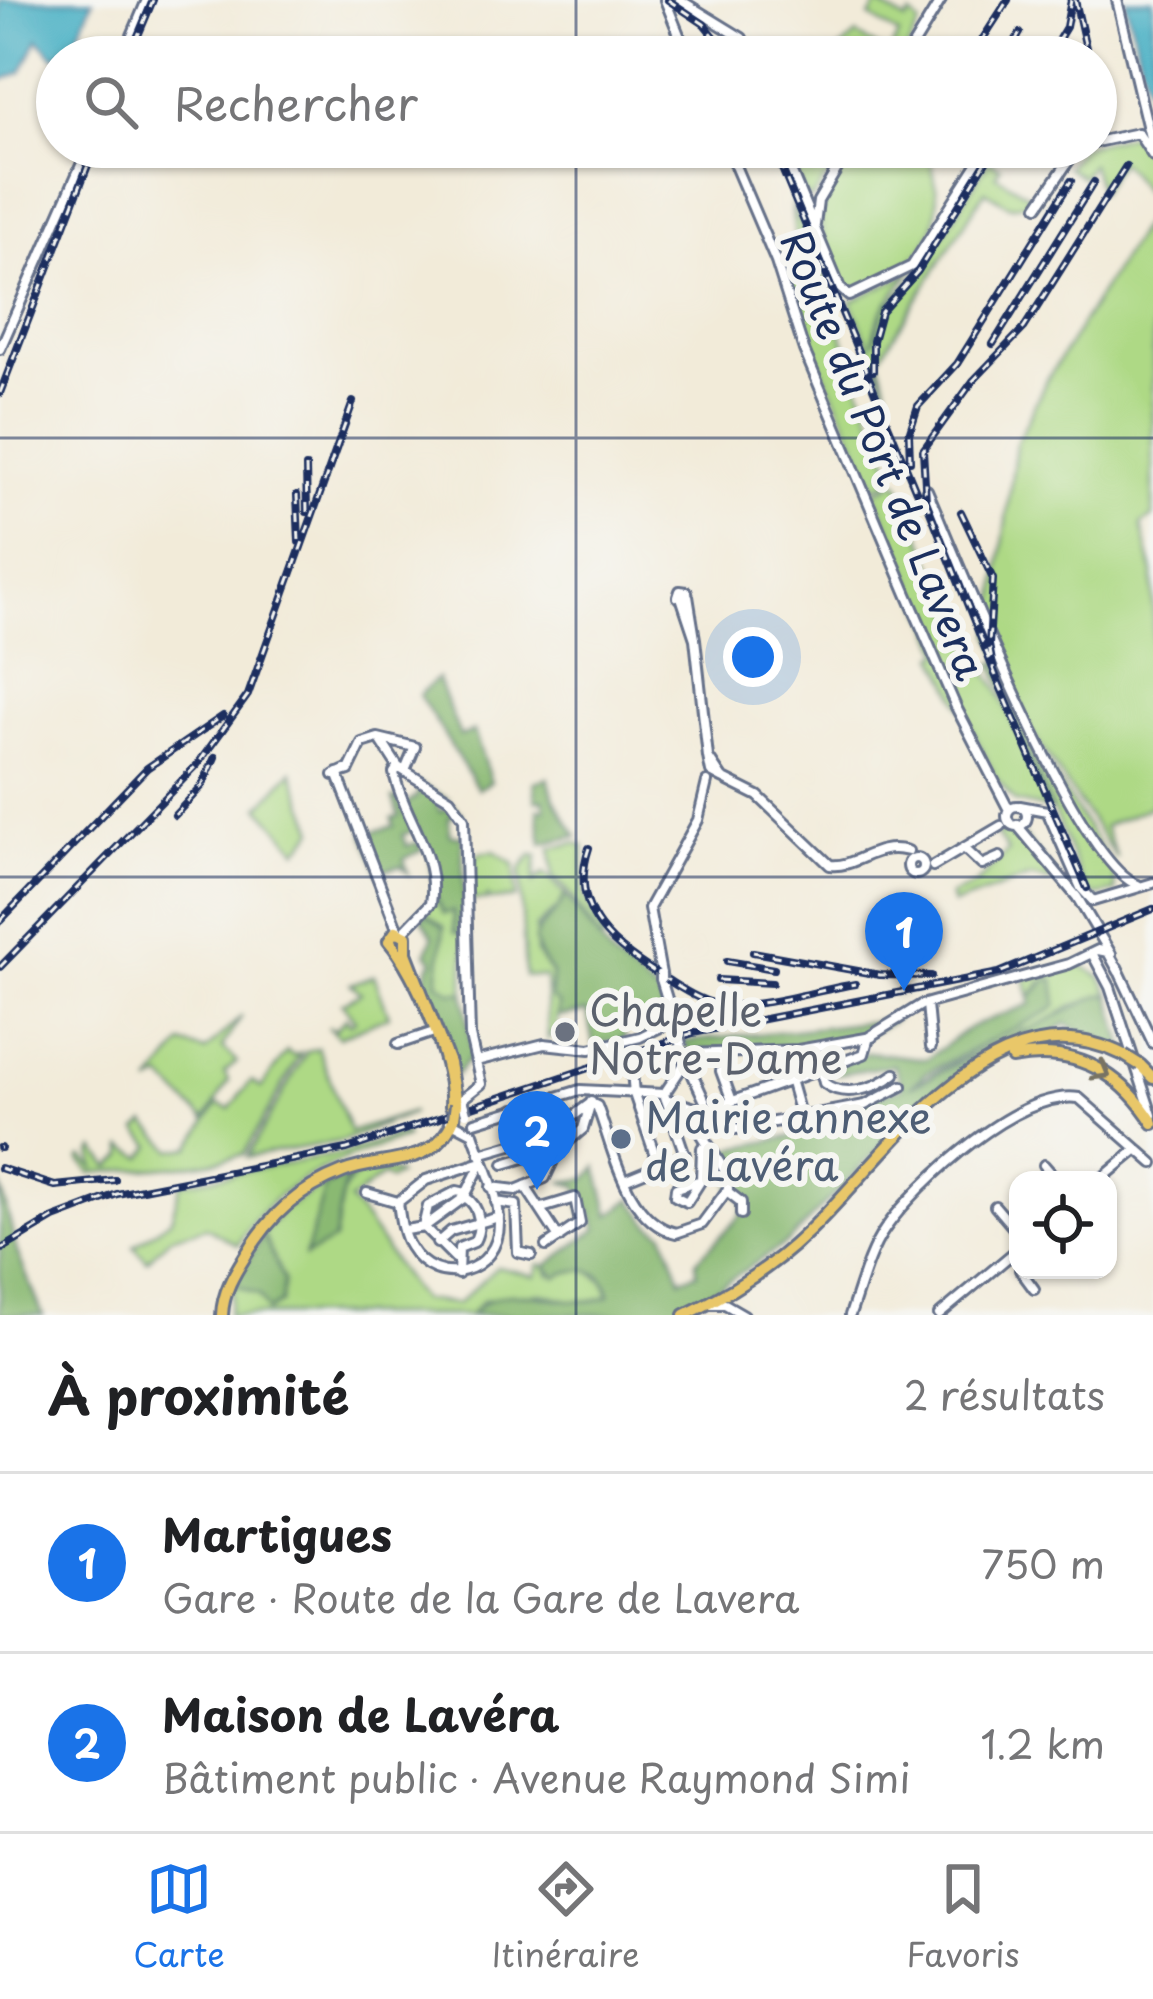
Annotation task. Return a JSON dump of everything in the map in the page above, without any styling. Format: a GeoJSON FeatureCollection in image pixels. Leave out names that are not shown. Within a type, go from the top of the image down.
{"type":"FeatureCollection","features":[{"type":"Feature","properties":{"kind":"main road"},"geometry":{"type":"LineString","coordinates":[[399,938],[449,1075],[458,1117]]}},
{"type":"Feature","properties":{"kind":"main road"},"geometry":{"type":"LineString","coordinates":[[399,938],[454,1079],[458,1117]]}},
{"type":"Feature","properties":{"kind":"main road"},"geometry":{"type":"LineString","coordinates":[[685,1315],[746,1281],[829,1210],[903,1128],[954,1083],[987,1062],[1046,1044],[1084,1042],[1124,1055],[1153,1078]]}},
{"type":"Feature","properties":{"kind":"main road"},"geometry":{"type":"LineString","coordinates":[[954,1083],[1014,1057],[1067,1057],[1114,1078],[1153,1120]]}},
{"type":"Feature","properties":{"kind":"main road"},"geometry":{"type":"LineString","coordinates":[[224,1315],[227,1287],[240,1264],[266,1223],[292,1200],[349,1169],[415,1157],[458,1117]]}},
{"type":"Feature","properties":{"kind":"main road"},"geometry":{"type":"LineString","coordinates":[[675,1315],[748,1276],[829,1210]]}},
{"type":"Feature","properties":{"kind":"street"},"geometry":{"type":"LineString","coordinates":[[132,36],[147,0]]}},
{"type":"Feature","properties":{"kind":"street"},"geometry":{"type":"LineString","coordinates":[[663,0],[679,36]]}},
{"type":"Feature","properties":{"kind":"street"},"geometry":{"type":"LineString","coordinates":[[670,14],[680,0],[714,21],[728,36]]}},
{"type":"Feature","properties":{"kind":"street"},"geometry":{"type":"LineString","coordinates":[[918,36],[941,0]]}},
{"type":"Feature","properties":{"kind":"street"},"geometry":{"type":"LineString","coordinates":[[1117,0],[1144,132],[1153,153]]}},
{"type":"Feature","properties":{"kind":"street"},"geometry":{"type":"LineString","coordinates":[[1117,135],[1144,132]]}},
{"type":"Feature","properties":{"kind":"street"},"geometry":{"type":"LineString","coordinates":[[0,349],[80,168]]}},
{"type":"Feature","properties":{"kind":"street","name":"Route du Port de Lavera"},"geometry":{"type":"LineString","coordinates":[[735,168],[839,433],[956,707],[1015,816],[1085,909],[1153,1042]]}},
{"type":"Feature","properties":{"kind":"street"},"geometry":{"type":"LineString","coordinates":[[790,168],[845,295],[899,275],[918,259],[975,168]]}},
{"type":"Feature","properties":{"kind":"street"},"geometry":{"type":"LineString","coordinates":[[800,191],[812,200],[837,168]]}},
{"type":"Feature","properties":{"kind":"street"},"geometry":{"type":"LineString","coordinates":[[1038,206],[1064,168]]}},
{"type":"Feature","properties":{"kind":"street"},"geometry":{"type":"LineString","coordinates":[[819,238],[814,221],[823,190]]}},
{"type":"Feature","properties":{"kind":"street"},"geometry":{"type":"LineString","coordinates":[[927,490],[1030,734],[1128,887]]}},
{"type":"Feature","properties":{"kind":"street"},"geometry":{"type":"LineString","coordinates":[[685,598],[713,775],[698,820],[649,908],[661,976],[685,1057],[710,1108],[736,1130],[865,1106],[902,1086]]}},
{"type":"Feature","properties":{"kind":"street"},"geometry":{"type":"LineString","coordinates":[[362,742],[415,747],[402,769],[399,796],[431,862],[431,902],[399,938],[336,774],[349,770],[362,742]]}},
{"type":"Feature","properties":{"kind":"street"},"geometry":{"type":"LineString","coordinates":[[385,742],[402,769],[455,803],[464,819],[481,1084],[458,1117]]}},
{"type":"Feature","properties":{"kind":"street"},"geometry":{"type":"LineString","coordinates":[[713,775],[758,796],[830,866],[843,866],[871,850],[919,862],[965,849],[1037,806],[1047,811],[1088,897],[1102,902],[1128,887]]}},
{"type":"Feature","properties":{"kind":"street"},"geometry":{"type":"LineString","coordinates":[[965,849],[982,865],[1000,857]]}},
{"type":"Feature","properties":{"kind":"street"},"geometry":{"type":"LineString","coordinates":[[1088,897],[1114,895],[1153,881]]}},
{"type":"Feature","properties":{"kind":"street"},"geometry":{"type":"LineString","coordinates":[[1085,909],[1097,937],[1094,960],[1110,987],[1153,1120]]}},
{"type":"Feature","properties":{"kind":"street"},"geometry":{"type":"LineString","coordinates":[[685,1057],[797,1050],[869,1037],[887,1032],[927,1004],[1069,964],[1094,960],[1107,966],[1111,956],[1102,950],[1094,960]]}},
{"type":"Feature","properties":{"kind":"street"},"geometry":{"type":"LineString","coordinates":[[927,1004],[931,1046]]}},
{"type":"Feature","properties":{"kind":"street"},"geometry":{"type":"LineString","coordinates":[[476,1061],[555,1045],[590,1049],[675,1023]]}},
{"type":"Feature","properties":{"kind":"street"},"geometry":{"type":"LineString","coordinates":[[398,1044],[434,1032]]}},
{"type":"Feature","properties":{"kind":"street"},"geometry":{"type":"LineString","coordinates":[[458,1117],[580,1090],[593,1096],[665,1097],[710,1108],[865,1053],[869,1037]]}},
{"type":"Feature","properties":{"kind":"street"},"geometry":{"type":"LineString","coordinates":[[624,1180],[685,1153],[665,1097],[685,1057]]}},
{"type":"Feature","properties":{"kind":"street"},"geometry":{"type":"LineString","coordinates":[[821,1070],[826,1085],[841,1091],[869,1088],[895,1074]]}},
{"type":"Feature","properties":{"kind":"street"},"geometry":{"type":"LineString","coordinates":[[632,1071],[634,1094],[659,1166]]}},
{"type":"Feature","properties":{"kind":"street"},"geometry":{"type":"LineString","coordinates":[[722,1071],[731,1101]]}},
{"type":"Feature","properties":{"kind":"street"},"geometry":{"type":"LineString","coordinates":[[791,1083],[802,1118]]}},
{"type":"Feature","properties":{"kind":"street"},"geometry":{"type":"LineString","coordinates":[[593,1096],[624,1180],[652,1222],[676,1233],[702,1224],[728,1192],[727,1174],[704,1142]]}},
{"type":"Feature","properties":{"kind":"street"},"geometry":{"type":"LineString","coordinates":[[398,1202],[426,1180],[550,1133],[593,1096]]}},
{"type":"Feature","properties":{"kind":"street"},"geometry":{"type":"LineString","coordinates":[[504,1164],[551,1154],[581,1132],[593,1096]]}},
{"type":"Feature","properties":{"kind":"street"},"geometry":{"type":"LineString","coordinates":[[850,1315],[883,1231],[920,1189],[1023,1108],[1050,1099],[1079,1098],[1153,1163]]}},
{"type":"Feature","properties":{"kind":"street"},"geometry":{"type":"LineString","coordinates":[[515,1108],[525,1141]]}},
{"type":"Feature","properties":{"kind":"street"},"geometry":{"type":"LineString","coordinates":[[700,1180],[710,1108]]}},
{"type":"Feature","properties":{"kind":"street"},"geometry":{"type":"LineString","coordinates":[[398,1202],[410,1249],[432,1270],[458,1274],[492,1252],[499,1217],[496,1202],[481,1158],[458,1117]]}},
{"type":"Feature","properties":{"kind":"street"},"geometry":{"type":"LineString","coordinates":[[491,1187],[525,1186],[547,1176],[550,1133]]}},
{"type":"Feature","properties":{"kind":"street"},"geometry":{"type":"LineString","coordinates":[[1111,1171],[1135,1151]]}},
{"type":"Feature","properties":{"kind":"street"},"geometry":{"type":"LineString","coordinates":[[404,1230],[424,1227],[465,1196],[481,1158]]}},
{"type":"Feature","properties":{"kind":"street"},"geometry":{"type":"LineString","coordinates":[[1044,1165],[1049,1171]]}},
{"type":"Feature","properties":{"kind":"street"},"geometry":{"type":"LineString","coordinates":[[647,1171],[651,1182]]}},
{"type":"Feature","properties":{"kind":"street"},"geometry":{"type":"LineString","coordinates":[[525,1186],[560,1238]]}},
{"type":"Feature","properties":{"kind":"street"},"geometry":{"type":"LineString","coordinates":[[455,1258],[424,1227],[428,1206],[457,1191],[476,1207],[478,1221],[474,1243],[459,1248],[455,1258],[458,1274]]}},
{"type":"Feature","properties":{"kind":"street"},"geometry":{"type":"LineString","coordinates":[[728,1192],[742,1202],[741,1214]]}},
{"type":"Feature","properties":{"kind":"street"},"geometry":{"type":"LineString","coordinates":[[367,1193],[398,1202]]}},
{"type":"Feature","properties":{"kind":"street"},"geometry":{"type":"LineString","coordinates":[[542,1208],[575,1198],[580,1223],[546,1246]]}},
{"type":"Feature","properties":{"kind":"street"},"geometry":{"type":"LineString","coordinates":[[496,1202],[516,1205],[518,1252],[531,1255]]}},
{"type":"Feature","properties":{"kind":"street"},"geometry":{"type":"LineString","coordinates":[[994,1206],[1009,1223]]}},
{"type":"Feature","properties":{"kind":"street"},"geometry":{"type":"LineString","coordinates":[[442,1215],[451,1231]]}},
{"type":"Feature","properties":{"kind":"street"},"geometry":{"type":"LineString","coordinates":[[436,1244],[451,1231],[499,1217]]}},
{"type":"Feature","properties":{"kind":"street"},"geometry":{"type":"LineString","coordinates":[[938,1315],[1009,1256]]}},
{"type":"Feature","properties":{"kind":"street"},"geometry":{"type":"LineString","coordinates":[[1026,1279],[1034,1289]]}},
{"type":"Feature","properties":{"kind":"street"},"geometry":{"type":"LineString","coordinates":[[742,1314],[738,1294],[746,1281]]}},
{"type":"Feature","properties":{"kind":"street"},"geometry":{"type":"LineString","coordinates":[[708,1304],[725,1304],[742,1314]]}},
{"type":"Feature","properties":{"kind":"green space"},"geometry":{"type":"Polygon","coordinates":[[[878,4],[906,21],[911,15],[920,24],[914,36],[898,36],[870,17],[878,4]]]}},
{"type":"Feature","properties":{"kind":"green space"},"geometry":{"type":"Polygon","coordinates":[[[1134,134],[1148,146],[1153,202],[1120,161],[1117,166],[1117,138],[1134,134]]]}},
{"type":"Feature","properties":{"kind":"green space"},"geometry":{"type":"Polygon","coordinates":[[[793,168],[833,168],[812,199],[805,195],[793,168]]]}},
{"type":"Feature","properties":{"kind":"green space"},"geometry":{"type":"Polygon","coordinates":[[[841,168],[933,168],[934,225],[916,256],[901,269],[846,292],[822,231],[822,204],[841,168]]]}},
{"type":"Feature","properties":{"kind":"green space"},"geometry":{"type":"Polygon","coordinates":[[[984,168],[1000,168],[996,175],[1038,201],[1010,206],[985,191],[879,359],[888,391],[851,301],[904,276],[918,262],[882,310],[873,344],[885,309],[920,273],[984,168]]]}},
{"type":"Feature","properties":{"kind":"green space"},"geometry":{"type":"Polygon","coordinates":[[[1092,168],[1115,168],[1100,192],[1092,168]]]}},
{"type":"Feature","properties":{"kind":"green space"},"geometry":{"type":"Polygon","coordinates":[[[791,203],[827,284],[851,366],[892,467],[884,472],[889,481],[876,487],[809,339],[782,252],[795,236],[791,203]]]}},
{"type":"Feature","properties":{"kind":"green space"},"geometry":{"type":"Polygon","coordinates":[[[1153,208],[1153,517],[1141,525],[1153,573],[1153,806],[1104,826],[1117,859],[1032,733],[991,636],[1016,444],[1045,383],[1153,208]]]}},
{"type":"Feature","properties":{"kind":"green space"},"geometry":{"type":"Polygon","coordinates":[[[898,481],[968,646],[997,687],[1051,810],[1015,802],[997,780],[936,656],[942,652],[875,492],[898,481]]]}},
{"type":"Feature","properties":{"kind":"green space"},"geometry":{"type":"Polygon","coordinates":[[[997,662],[1030,739],[1114,869],[1115,892],[1097,896],[1086,891],[993,664],[997,662]]]}},
{"type":"Feature","properties":{"kind":"green space"},"geometry":{"type":"Polygon","coordinates":[[[437,678],[460,736],[474,731],[491,782],[478,789],[419,695],[437,678]]]}},
{"type":"Feature","properties":{"kind":"green space"},"geometry":{"type":"Polygon","coordinates":[[[292,771],[315,830],[298,850],[260,807],[292,771]]]}},
{"type":"Feature","properties":{"kind":"green space"},"geometry":{"type":"Polygon","coordinates":[[[548,778],[554,799],[577,836],[542,844],[538,809],[545,809],[544,800],[536,800],[534,782],[548,778]]]}},
{"type":"Feature","properties":{"kind":"green space"},"geometry":{"type":"Polygon","coordinates":[[[418,783],[448,799],[436,802],[440,812],[454,805],[461,813],[449,817],[450,835],[462,836],[465,936],[454,932],[453,911],[444,914],[435,896],[430,852],[404,806],[418,795],[418,783]]]}},
{"type":"Feature","properties":{"kind":"green space"},"geometry":{"type":"Polygon","coordinates":[[[398,798],[413,831],[402,835],[407,846],[418,842],[422,850],[404,859],[408,873],[401,866],[378,872],[364,834],[394,826],[392,819],[399,816],[393,799],[398,798]]]}},
{"type":"Feature","properties":{"kind":"green space"},"geometry":{"type":"Polygon","coordinates":[[[1018,830],[1056,875],[1049,881],[1030,877],[953,905],[950,896],[976,884],[1008,851],[996,834],[1018,830]]]}},
{"type":"Feature","properties":{"kind":"green space"},"geometry":{"type":"Polygon","coordinates":[[[584,846],[583,895],[605,938],[601,941],[553,877],[551,848],[584,846]]]}},
{"type":"Feature","properties":{"kind":"green space"},"geometry":{"type":"Polygon","coordinates":[[[494,851],[514,864],[516,898],[489,900],[487,895],[487,900],[470,900],[470,864],[480,853],[494,851]]]}},
{"type":"Feature","properties":{"kind":"green space"},"geometry":{"type":"Polygon","coordinates":[[[532,855],[537,856],[534,882],[544,873],[565,894],[562,905],[536,927],[536,953],[552,974],[549,991],[558,1003],[556,1031],[548,1039],[545,977],[525,976],[520,870],[532,855]]]}},
{"type":"Feature","properties":{"kind":"green space"},"geometry":{"type":"Polygon","coordinates":[[[565,894],[612,958],[660,996],[666,1021],[644,1033],[641,1022],[624,1026],[625,1039],[593,1044],[587,1012],[558,1017],[558,1003],[550,998],[552,974],[536,936],[565,894]]]}},
{"type":"Feature","properties":{"kind":"green space"},"geometry":{"type":"Polygon","coordinates":[[[435,896],[438,904],[454,910],[465,936],[464,992],[453,993],[438,982],[444,927],[425,913],[435,896]]]}},
{"type":"Feature","properties":{"kind":"green space"},"geometry":{"type":"Polygon","coordinates":[[[425,913],[444,927],[438,982],[452,992],[464,992],[472,1055],[455,1076],[427,1002],[427,973],[433,961],[427,952],[433,937],[421,917],[425,913]]]}},
{"type":"Feature","properties":{"kind":"green space"},"geometry":{"type":"Polygon","coordinates":[[[1081,965],[1101,977],[1110,995],[1071,1006],[1040,1028],[1024,1030],[910,1087],[1027,1020],[1043,981],[1030,997],[1025,979],[1081,965]]]}},
{"type":"Feature","properties":{"kind":"green space"},"geometry":{"type":"Polygon","coordinates":[[[374,975],[389,1016],[339,1037],[328,1027],[335,1030],[346,1018],[350,1024],[355,1020],[342,1003],[361,993],[351,984],[374,975]]]}},
{"type":"Feature","properties":{"kind":"green space"},"geometry":{"type":"Polygon","coordinates":[[[1049,978],[1054,980],[1057,1004],[1051,1010],[926,1073],[910,1087],[1100,995],[1110,995],[1126,1053],[1066,1024],[1037,1042],[972,1066],[937,1089],[789,1241],[693,1304],[668,1315],[470,1315],[503,1295],[573,1301],[609,1296],[598,1275],[582,1270],[557,1277],[546,1266],[597,1229],[591,1210],[582,1212],[578,1186],[562,1182],[587,1179],[597,1167],[610,1215],[632,1199],[649,1223],[664,1233],[681,1279],[697,1273],[696,1261],[741,1215],[744,1201],[731,1189],[730,1176],[710,1150],[722,1143],[726,1150],[827,1129],[851,1114],[848,1107],[903,1087],[894,1065],[837,1074],[835,1067],[868,1052],[927,1059],[970,1027],[1031,1004],[1030,997],[1049,978]]]}},
{"type":"Feature","properties":{"kind":"green space"},"geometry":{"type":"Polygon","coordinates":[[[242,1016],[222,1047],[237,1062],[224,1073],[229,1081],[205,1120],[162,1078],[150,1085],[182,1044],[205,1051],[242,1016]]]}},
{"type":"Feature","properties":{"kind":"green space"},"geometry":{"type":"Polygon","coordinates":[[[896,1019],[849,1040],[796,1049],[689,1050],[682,1042],[896,1019]]]}},
{"type":"Feature","properties":{"kind":"green space"},"geometry":{"type":"Polygon","coordinates":[[[318,1048],[350,1132],[413,1112],[342,1141],[247,1157],[307,1051],[318,1048]]]}},
{"type":"Feature","properties":{"kind":"green space"},"geometry":{"type":"Polygon","coordinates":[[[287,1051],[293,1056],[301,1053],[244,1154],[187,1165],[91,1173],[80,1160],[83,1157],[95,1168],[95,1149],[110,1167],[124,1156],[124,1147],[143,1157],[152,1146],[138,1131],[146,1123],[173,1150],[191,1147],[218,1104],[230,1109],[251,1081],[261,1088],[287,1051]]]}},
{"type":"Feature","properties":{"kind":"green space"},"geometry":{"type":"Polygon","coordinates":[[[405,1133],[406,1137],[334,1164],[289,1189],[269,1204],[238,1245],[206,1227],[170,1237],[147,1261],[134,1246],[171,1219],[181,1183],[344,1153],[405,1133]]]}},
{"type":"Feature","properties":{"kind":"green space"},"geometry":{"type":"Polygon","coordinates":[[[380,1167],[398,1175],[389,1180],[383,1175],[350,1201],[421,1300],[457,1304],[497,1267],[536,1276],[539,1264],[550,1275],[586,1269],[604,1281],[609,1296],[587,1305],[542,1293],[483,1300],[470,1315],[228,1315],[234,1285],[281,1303],[284,1281],[263,1234],[284,1209],[329,1182],[316,1245],[334,1240],[343,1192],[357,1176],[380,1167]]]}},
{"type":"Feature","properties":{"kind":"green space"},"geometry":{"type":"Polygon","coordinates":[[[357,1171],[344,1184],[334,1240],[305,1256],[325,1187],[357,1171]]]}},
{"type":"Feature","properties":{"kind":"green space"},"geometry":{"type":"Polygon","coordinates":[[[0,1182],[17,1252],[43,1315],[0,1315],[0,1182]]]}},
{"type":"Feature","properties":{"kind":"green space"},"geometry":{"type":"Polygon","coordinates":[[[263,1234],[284,1281],[281,1303],[268,1311],[259,1295],[234,1285],[263,1234]]]}},
{"type":"Feature","properties":{"kind":"water"},"geometry":{"type":"Polygon","coordinates":[[[0,0],[93,0],[78,36],[36,36],[22,72],[0,81],[0,0]]]}},
{"type":"Feature","properties":{"kind":"water"},"geometry":{"type":"Polygon","coordinates":[[[1125,0],[1153,0],[1153,110],[1125,0]]]}},
{"type":"Feature","properties":{"kind":"railway"},"geometry":{"type":"LineString","coordinates":[[138,36],[153,0]]}},
{"type":"Feature","properties":{"kind":"railway"},"geometry":{"type":"LineString","coordinates":[[668,0],[714,36]]}},
{"type":"Feature","properties":{"kind":"railway"},"geometry":{"type":"LineString","coordinates":[[985,36],[1008,0]]}},
{"type":"Feature","properties":{"kind":"railway"},"geometry":{"type":"LineString","coordinates":[[1061,36],[1071,0]]}},
{"type":"Feature","properties":{"kind":"railway"},"geometry":{"type":"LineString","coordinates":[[1075,0],[1083,36]]}},
{"type":"Feature","properties":{"kind":"railway"},"geometry":{"type":"LineString","coordinates":[[996,676],[926,501],[923,450],[973,381],[1024,328],[1126,166]]}},
{"type":"Feature","properties":{"kind":"railway"},"geometry":{"type":"LineString","coordinates":[[0,393],[87,168]]}},
{"type":"Feature","properties":{"kind":"railway"},"geometry":{"type":"LineString","coordinates":[[782,168],[916,491]]}},
{"type":"Feature","properties":{"kind":"railway"},"geometry":{"type":"LineString","coordinates":[[873,371],[873,341],[881,312],[918,271],[982,168]]}},
{"type":"Feature","properties":{"kind":"railway"},"geometry":{"type":"LineString","coordinates":[[910,461],[909,434],[918,406],[957,364],[1071,181]]}},
{"type":"Feature","properties":{"kind":"railway"},"geometry":{"type":"LineString","coordinates":[[993,344],[1094,182]]}},
{"type":"Feature","properties":{"kind":"railway"},"geometry":{"type":"LineString","coordinates":[[0,967],[197,765],[248,695],[353,402]]}},
{"type":"Feature","properties":{"kind":"railway"},"geometry":{"type":"LineString","coordinates":[[306,467],[307,512]]}},
{"type":"Feature","properties":{"kind":"railway"},"geometry":{"type":"LineString","coordinates":[[297,495],[299,542]]}},
{"type":"Feature","properties":{"kind":"railway"},"geometry":{"type":"LineString","coordinates":[[961,512],[993,579],[989,645],[994,672],[1087,888]]}},
{"type":"Feature","properties":{"kind":"railway"},"geometry":{"type":"LineString","coordinates":[[0,921],[147,768],[223,716]]}},
{"type":"Feature","properties":{"kind":"railway"},"geometry":{"type":"LineString","coordinates":[[175,815],[202,786],[215,757]]}},
{"type":"Feature","properties":{"kind":"railway"},"geometry":{"type":"LineString","coordinates":[[589,848],[585,892],[600,927],[630,955],[694,996],[741,1005],[855,984]]}},
{"type":"Feature","properties":{"kind":"railway"},"geometry":{"type":"LineString","coordinates":[[0,1250],[54,1218],[117,1194],[347,1149],[693,1033],[999,973],[1153,909]]}},
{"type":"Feature","properties":{"kind":"railway"},"geometry":{"type":"LineString","coordinates":[[753,952],[880,975],[931,976]]}},
{"type":"Feature","properties":{"kind":"railway"},"geometry":{"type":"LineString","coordinates":[[727,961],[774,969]]}},
{"type":"Feature","properties":{"kind":"railway"},"geometry":{"type":"LineString","coordinates":[[718,980],[772,983]]}},
{"type":"Feature","properties":{"kind":"railway"},"geometry":{"type":"LineString","coordinates":[[0,1168],[55,1186],[115,1180]]}},
{"type":"Feature","properties":{"kind":"place","name":"Martigues"},"geometry":{"type":"Point","coordinates":[904,991]}},
{"type":"Feature","properties":{"kind":"place","name":"Chapelle Notre-Dame"},"geometry":{"type":"Point","coordinates":[565,1032]}},
{"type":"Feature","properties":{"kind":"place","name":"Mairie annexe de Lavéra"},"geometry":{"type":"Point","coordinates":[621,1139]}},
{"type":"Feature","properties":{"kind":"place","name":"Maison de Lavéra"},"geometry":{"type":"Point","coordinates":[537,1190]}}]}
